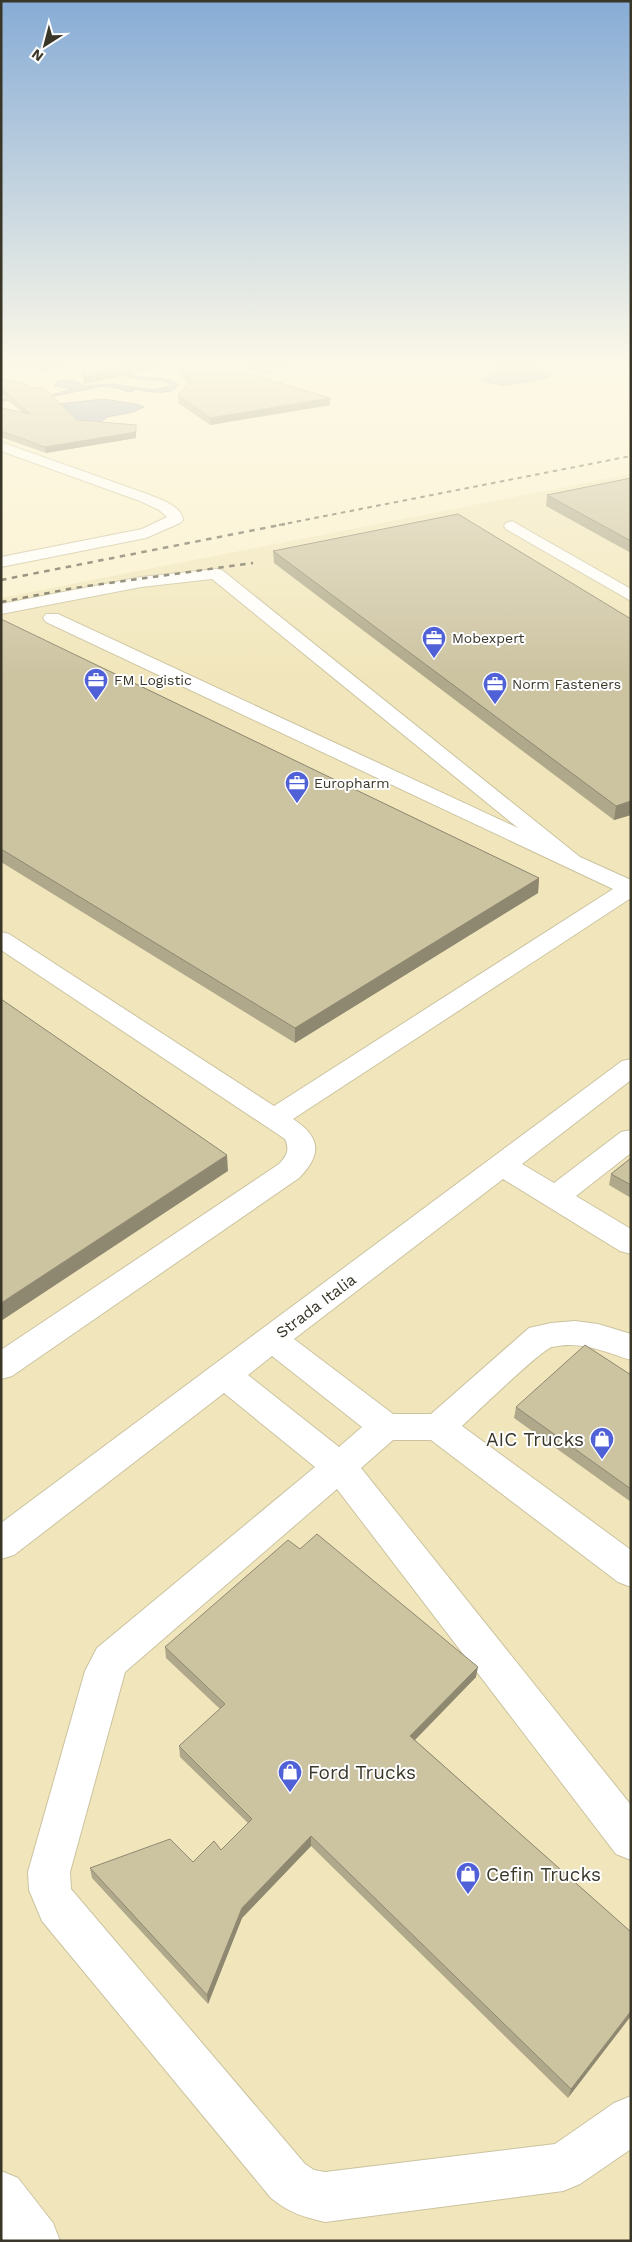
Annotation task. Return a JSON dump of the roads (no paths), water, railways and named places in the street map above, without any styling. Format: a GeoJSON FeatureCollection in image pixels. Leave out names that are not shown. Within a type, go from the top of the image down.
{"type":"FeatureCollection","features":[{"type":"Feature","properties":{"kind":"street"},"geometry":{"type":"LineString","coordinates":[[1,562],[146,533],[175,520],[175,516],[164,507],[145,498],[61,468]]}},
{"type":"Feature","properties":{"kind":"street"},"geometry":{"type":"LineString","coordinates":[[512,526],[631,596]]}},
{"type":"Feature","properties":{"kind":"street"},"geometry":{"type":"LineString","coordinates":[[1,609],[141,582],[216,574],[571,860]]}},
{"type":"Feature","properties":{"kind":"street"},"geometry":{"type":"LineString","coordinates":[[52,618],[631,889]]}},
{"type":"Feature","properties":{"kind":"street"},"geometry":{"type":"LineString","coordinates":[[274,1119],[631,889]]}},
{"type":"Feature","properties":{"kind":"street"},"geometry":{"type":"LineString","coordinates":[[1,939],[295,1133],[302,1142],[304,1152],[299,1162],[289,1171],[1,1367]]}},
{"type":"Feature","properties":{"kind":"street","name":"Strada Italia"},"geometry":{"type":"LineString","coordinates":[[1,1544],[631,1067]]}},
{"type":"Feature","properties":{"kind":"street"},"geometry":{"type":"LineString","coordinates":[[556,1197],[631,1139]]}},
{"type":"Feature","properties":{"kind":"street"},"geometry":{"type":"LineString","coordinates":[[502,1164],[631,1243]]}},
{"type":"Feature","properties":{"kind":"street"},"geometry":{"type":"LineString","coordinates":[[438,1427],[540,1338],[558,1333],[576,1332],[600,1336],[631,1348]]}},
{"type":"Feature","properties":{"kind":"street"},"geometry":{"type":"LineString","coordinates":[[272,1339],[386,1427],[438,1427],[631,1571]]}},
{"type":"Feature","properties":{"kind":"street"},"geometry":{"type":"LineString","coordinates":[[225,1375],[339,1466],[631,1839]]}},
{"type":"Feature","properties":{"kind":"street"},"geometry":{"type":"LineString","coordinates":[[386,1427],[111,1660],[104,1671],[49,1872],[50,1890],[57,1906],[288,2181],[304,2193],[325,2197],[563,2167],[631,2120]]}},
{"type":"Feature","properties":{"kind":"street"},"geometry":{"type":"LineString","coordinates":[[1,2195],[35,2241]]}},
{"type":"Feature","properties":{"kind":"railway"},"geometry":{"type":"LineString","coordinates":[[279,525],[572,468]]}},
{"type":"Feature","properties":{"kind":"railway"},"geometry":{"type":"LineString","coordinates":[[1,580],[285,524]]}},
{"type":"Feature","properties":{"kind":"railway"},"geometry":{"type":"LineString","coordinates":[[1,602],[74,588],[253,563]]}},
{"type":"Feature","properties":{"kind":"place","name":"Mobexpert"},"geometry":{"type":"Point","coordinates":[434,659]}},
{"type":"Feature","properties":{"kind":"place","name":"FM Logistic"},"geometry":{"type":"Point","coordinates":[96,701]}},
{"type":"Feature","properties":{"kind":"place","name":"Norm Fasteners"},"geometry":{"type":"Point","coordinates":[495,705]}},
{"type":"Feature","properties":{"kind":"place","name":"Europharm"},"geometry":{"type":"Point","coordinates":[297,804]}},
{"type":"Feature","properties":{"kind":"place","name":"AIC Trucks"},"geometry":{"type":"Point","coordinates":[602,1460]}},
{"type":"Feature","properties":{"kind":"place","name":"Ford Trucks"},"geometry":{"type":"Point","coordinates":[290,1793]}},
{"type":"Feature","properties":{"kind":"place","name":"Cefin Trucks"},"geometry":{"type":"Point","coordinates":[468,1895]}}]}
